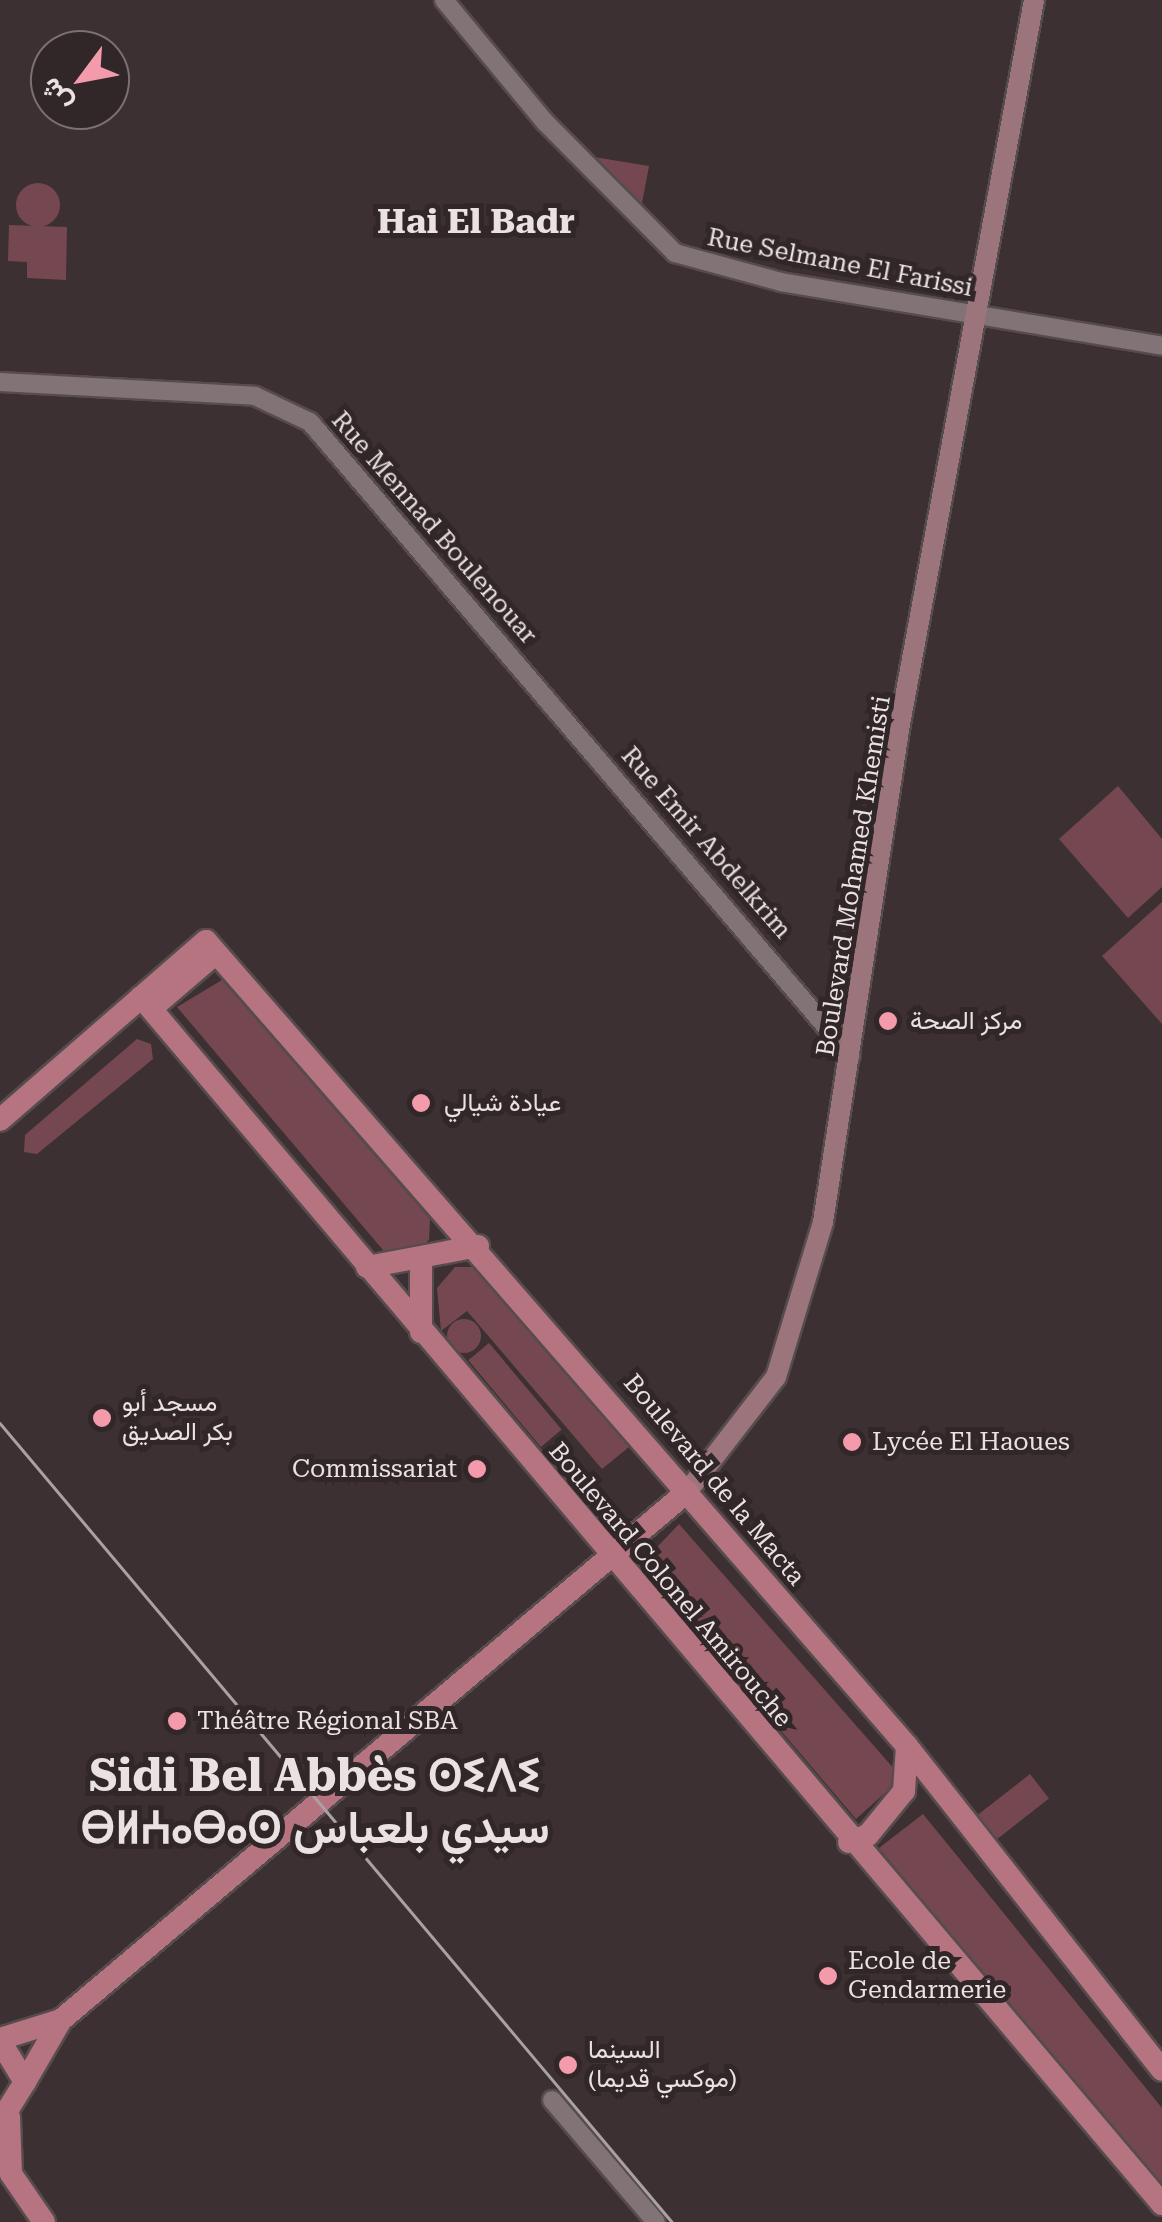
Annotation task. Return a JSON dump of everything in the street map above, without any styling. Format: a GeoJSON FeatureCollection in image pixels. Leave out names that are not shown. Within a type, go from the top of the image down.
{"type":"FeatureCollection","features":[{"type":"Feature","properties":{"kind":"main road","name":"Boulevard Mohamed Khemisti"},"geometry":{"type":"LineString","coordinates":[[687,1492],[763,1399],[794,1332],[851,1056],[900,724],[980,317],[1034,0]]}},
{"type":"Feature","properties":{"kind":"main road","name":"Boulevard de la Macta"},"geometry":{"type":"LineString","coordinates":[[146,1003],[211,947],[453,1217],[907,1746],[1162,2070]]}},
{"type":"Feature","properties":{"kind":"main road"},"geometry":{"type":"LineString","coordinates":[[0,1120],[146,1003]]}},
{"type":"Feature","properties":{"kind":"main road"},"geometry":{"type":"LineString","coordinates":[[0,1137],[146,1003]]}},
{"type":"Feature","properties":{"kind":"main road","name":"Boulevard Colonel Amirouche"},"geometry":{"type":"LineString","coordinates":[[146,1003],[609,1560],[1162,2204]]}},
{"type":"Feature","properties":{"kind":"main road"},"geometry":{"type":"LineString","coordinates":[[443,1248],[453,1217]]}},
{"type":"Feature","properties":{"kind":"main road"},"geometry":{"type":"LineString","coordinates":[[367,1267],[420,1262],[443,1248],[478,1246]]}},
{"type":"Feature","properties":{"kind":"main road"},"geometry":{"type":"LineString","coordinates":[[420,1262],[421,1332]]}},
{"type":"Feature","properties":{"kind":"main road"},"geometry":{"type":"LineString","coordinates":[[44,2222],[12,2174],[4,2119],[60,2020],[687,1492]]}},
{"type":"Feature","properties":{"kind":"main road"},"geometry":{"type":"LineString","coordinates":[[849,1842],[868,1836],[904,1792],[907,1746]]}},
{"type":"Feature","properties":{"kind":"main road"},"geometry":{"type":"LineString","coordinates":[[904,1792],[945,1799]]}},
{"type":"Feature","properties":{"kind":"main road"},"geometry":{"type":"LineString","coordinates":[[25,2082],[0,2040],[60,2020]]}},
{"type":"Feature","properties":{"kind":"main road"},"geometry":{"type":"LineString","coordinates":[[0,2188],[26,2222]]}},
{"type":"Feature","properties":{"kind":"street","name":"Rue Selmane El Farissi"},"geometry":{"type":"LineString","coordinates":[[444,0],[544,122],[674,254],[980,317],[1162,346]]}},
{"type":"Feature","properties":{"kind":"street","name":"Rue Mennad Boulenouar"},"geometry":{"type":"LineString","coordinates":[[0,382],[255,396],[331,440],[560,712]]}},
{"type":"Feature","properties":{"kind":"street","name":"Rue Emir Abdelkrim"},"geometry":{"type":"LineString","coordinates":[[560,712],[851,1056]]}},
{"type":"Feature","properties":{"kind":"street"},"geometry":{"type":"LineString","coordinates":[[552,2100],[656,2222]]}},
{"type":"Feature","properties":{"kind":"shaded area"},"geometry":{"type":"Polygon","coordinates":[[[594,157],[649,166],[641,208],[594,157]]]}},
{"type":"Feature","properties":{"kind":"shaded area"},"geometry":{"type":"Polygon","coordinates":[[[38,183],[54,189],[60,205],[54,221],[38,227],[22,221],[16,205],[22,189],[38,183]]]}},
{"type":"Feature","properties":{"kind":"shaded area"},"geometry":{"type":"Polygon","coordinates":[[[9,225],[67,227],[66,280],[27,278],[27,262],[8,261],[9,225]]]}},
{"type":"Feature","properties":{"kind":"shaded area"},"geometry":{"type":"Polygon","coordinates":[[[1118,786],[1162,839],[1162,887],[1128,918],[1059,839],[1118,786]]]}},
{"type":"Feature","properties":{"kind":"shaded area"},"geometry":{"type":"Polygon","coordinates":[[[1162,902],[1162,1024],[1102,956],[1162,902]]]}},
{"type":"Feature","properties":{"kind":"shaded area"},"geometry":{"type":"Polygon","coordinates":[[[222,980],[430,1219],[429,1240],[407,1257],[388,1256],[177,1007],[222,980]]]}},
{"type":"Feature","properties":{"kind":"shaded area"},"geometry":{"type":"Polygon","coordinates":[[[137,1039],[151,1044],[153,1059],[37,1154],[24,1152],[25,1135],[137,1039]]]}},
{"type":"Feature","properties":{"kind":"shaded area"},"geometry":{"type":"Polygon","coordinates":[[[455,1267],[475,1267],[629,1447],[602,1469],[467,1311],[441,1331],[437,1288],[455,1267]]]}},
{"type":"Feature","properties":{"kind":"shaded area"},"geometry":{"type":"Polygon","coordinates":[[[464,1319],[476,1324],[481,1336],[476,1348],[464,1353],[452,1348],[447,1336],[452,1324],[464,1319]]]}},
{"type":"Feature","properties":{"kind":"shaded area"},"geometry":{"type":"Polygon","coordinates":[[[489,1343],[562,1430],[541,1447],[468,1360],[489,1343]]]}},
{"type":"Feature","properties":{"kind":"shaded area"},"geometry":{"type":"Polygon","coordinates":[[[679,1524],[896,1771],[896,1783],[856,1819],[640,1565],[679,1524]]]}},
{"type":"Feature","properties":{"kind":"shaded area"},"geometry":{"type":"Polygon","coordinates":[[[1030,1774],[1049,1798],[995,1841],[976,1816],[1030,1774]]]}},
{"type":"Feature","properties":{"kind":"shaded area"},"geometry":{"type":"Polygon","coordinates":[[[923,1814],[1162,2108],[1162,2188],[879,1848],[923,1814]]]}},
{"type":"Feature","properties":{"kind":"tram line"},"geometry":{"type":"LineString","coordinates":[[0,1423],[672,2222]]}},
{"type":"Feature","properties":{"kind":"place","name":"مركز الصحة"},"geometry":{"type":"Point","coordinates":[888,1021]}},
{"type":"Feature","properties":{"kind":"place","name":"عيادة شيالي"},"geometry":{"type":"Point","coordinates":[421,1103]}},
{"type":"Feature","properties":{"kind":"place","name":"مسجد أبو بكر الصديق"},"geometry":{"type":"Point","coordinates":[102,1418]}},
{"type":"Feature","properties":{"kind":"place","name":"Lycée El Haoues"},"geometry":{"type":"Point","coordinates":[852,1442]}},
{"type":"Feature","properties":{"kind":"place","name":"Commissariat"},"geometry":{"type":"Point","coordinates":[477,1469]}},
{"type":"Feature","properties":{"kind":"place","name":"Théâtre Régional SBA"},"geometry":{"type":"Point","coordinates":[177,1721]}},
{"type":"Feature","properties":{"kind":"place","name":"Ecole de Gendarmerie"},"geometry":{"type":"Point","coordinates":[828,1976]}},
{"type":"Feature","properties":{"kind":"place","name":"السينما (موكسي قديما)"},"geometry":{"type":"Point","coordinates":[568,2065]}},
{"type":"Feature","properties":{"kind":"district","name":"Hai El Badr"},"geometry":{"type":"Point","coordinates":[476,222]}},
{"type":"Feature","properties":{"kind":"district","name":"Sidi Bel Abbès ⵙⵉⴷⵉ ⴱⵍⵄⴰⴱⴰⵙ سيدي بلعباس"},"geometry":{"type":"Point","coordinates":[315,1802]}}]}
